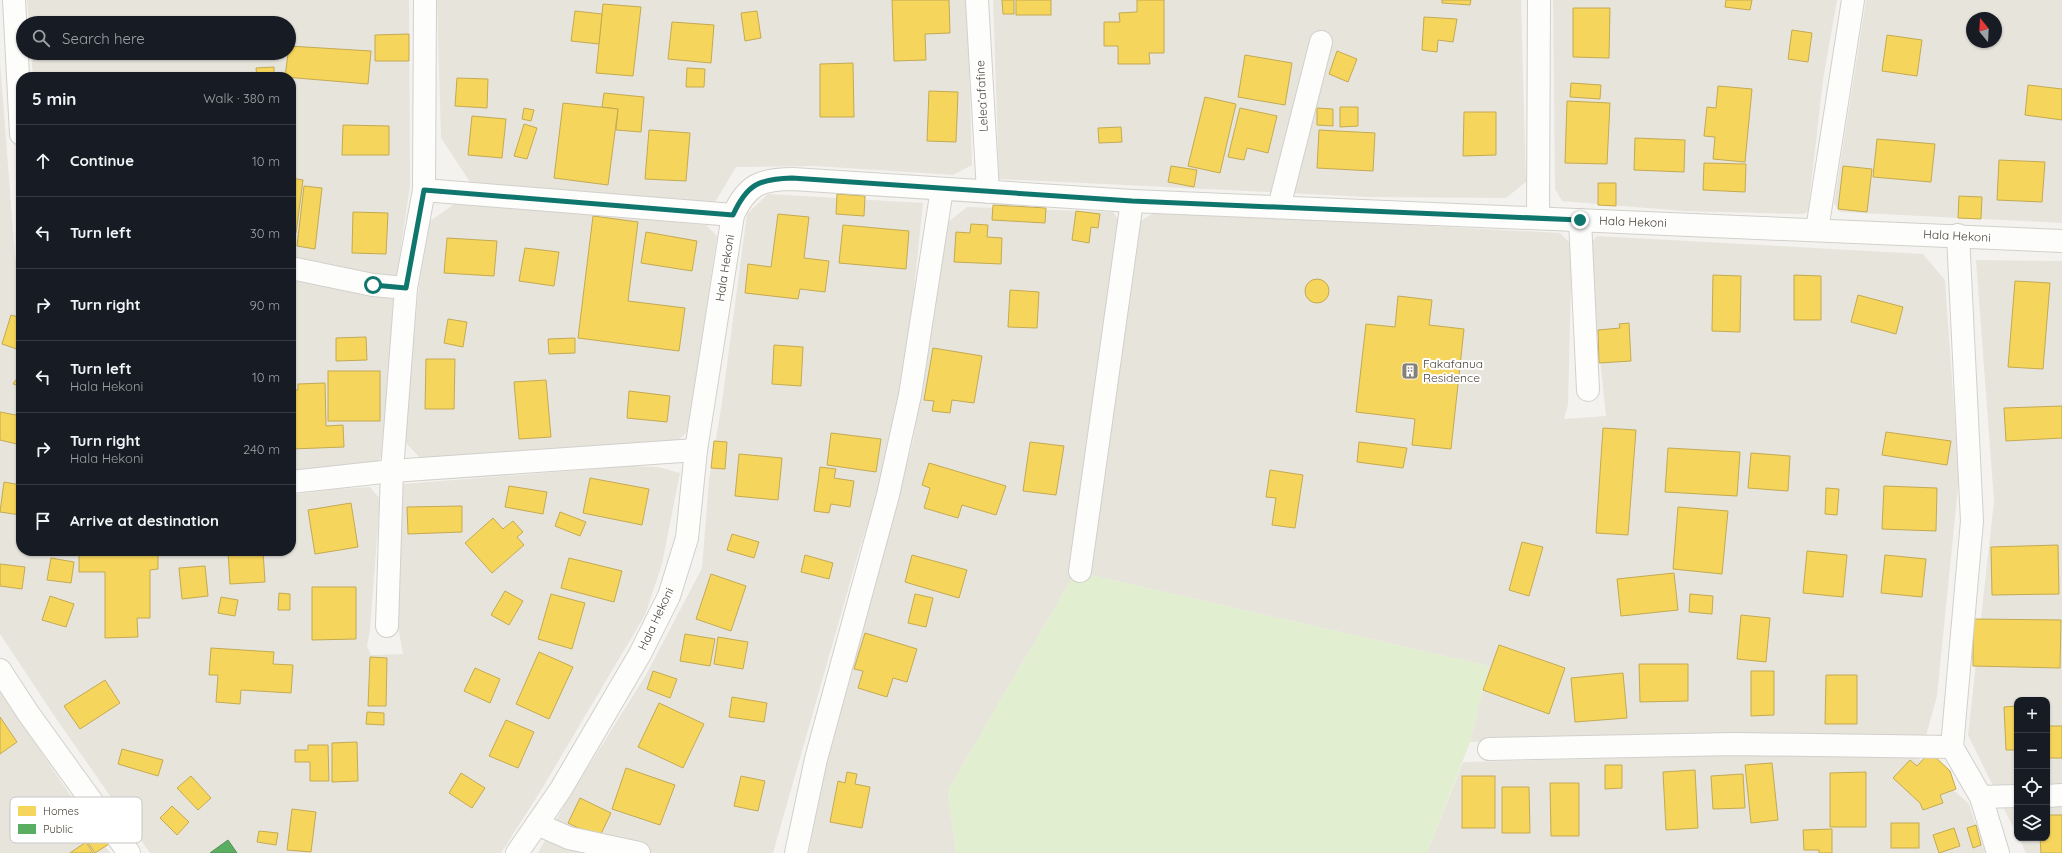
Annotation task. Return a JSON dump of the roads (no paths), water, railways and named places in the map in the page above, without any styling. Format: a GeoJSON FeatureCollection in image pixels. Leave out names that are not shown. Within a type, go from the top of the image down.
{"type":"FeatureCollection","features":[{"type":"Feature","properties":{"kind":"street"},"geometry":{"type":"LineString","coordinates":[[14,0],[16,38]]}},
{"type":"Feature","properties":{"kind":"street"},"geometry":{"type":"LineString","coordinates":[[387,626],[392,471],[406,288],[424,190],[425,0]]}},
{"type":"Feature","properties":{"kind":"street","name":"Lelea’afafine"},"geometry":{"type":"LineString","coordinates":[[977,0],[988,192]]}},
{"type":"Feature","properties":{"kind":"street"},"geometry":{"type":"LineString","coordinates":[[1538,217],[1539,0]]}},
{"type":"Feature","properties":{"kind":"street"},"geometry":{"type":"LineString","coordinates":[[1817,230],[1852,0]]}},
{"type":"Feature","properties":{"kind":"street"},"geometry":{"type":"LineString","coordinates":[[1279,207],[1321,42]]}},
{"type":"Feature","properties":{"kind":"street"},"geometry":{"type":"LineString","coordinates":[[17,60],[18,72]]}},
{"type":"Feature","properties":{"kind":"street","name":"Hala Hekoni"},"geometry":{"type":"LineString","coordinates":[[517,853],[561,789],[636,661],[669,596],[687,538],[696,450],[733,215],[741,198],[754,185],[773,179],[1132,201],[1958,235],[2062,241]]}},
{"type":"Feature","properties":{"kind":"street"},"geometry":{"type":"LineString","coordinates":[[796,853],[816,759],[888,495],[910,395],[942,189]]}},
{"type":"Feature","properties":{"kind":"street"},"geometry":{"type":"LineString","coordinates":[[424,190],[733,215]]}},
{"type":"Feature","properties":{"kind":"street"},"geometry":{"type":"LineString","coordinates":[[1080,571],[1132,201]]}},
{"type":"Feature","properties":{"kind":"street"},"geometry":{"type":"LineString","coordinates":[[1580,220],[1588,390]]}},
{"type":"Feature","properties":{"kind":"street"},"geometry":{"type":"LineString","coordinates":[[1958,235],[1972,521],[1952,747],[1982,797],[1998,853]]}},
{"type":"Feature","properties":{"kind":"street"},"geometry":{"type":"LineString","coordinates":[[296,269],[373,285],[406,288]]}},
{"type":"Feature","properties":{"kind":"street"},"geometry":{"type":"LineString","coordinates":[[296,481],[392,471],[696,450]]}},
{"type":"Feature","properties":{"kind":"street"},"geometry":{"type":"LineString","coordinates":[[0,670],[28,713],[89,797]]}},
{"type":"Feature","properties":{"kind":"street"},"geometry":{"type":"LineString","coordinates":[[1489,749],[1734,744],[1952,747]]}},
{"type":"Feature","properties":{"kind":"street"},"geometry":{"type":"LineString","coordinates":[[1982,797],[2014,796]]}},
{"type":"Feature","properties":{"kind":"street"},"geometry":{"type":"LineString","coordinates":[[2050,796],[2062,796]]}},
{"type":"Feature","properties":{"kind":"street"},"geometry":{"type":"LineString","coordinates":[[537,824],[569,838],[639,853]]}},
{"type":"Feature","properties":{"kind":"street"},"geometry":{"type":"LineString","coordinates":[[122,843],[129,853]]}},
{"type":"Feature","properties":{"kind":"place","name":"Fakafanua Residence"},"geometry":{"type":"Point","coordinates":[1410,371]}}]}
